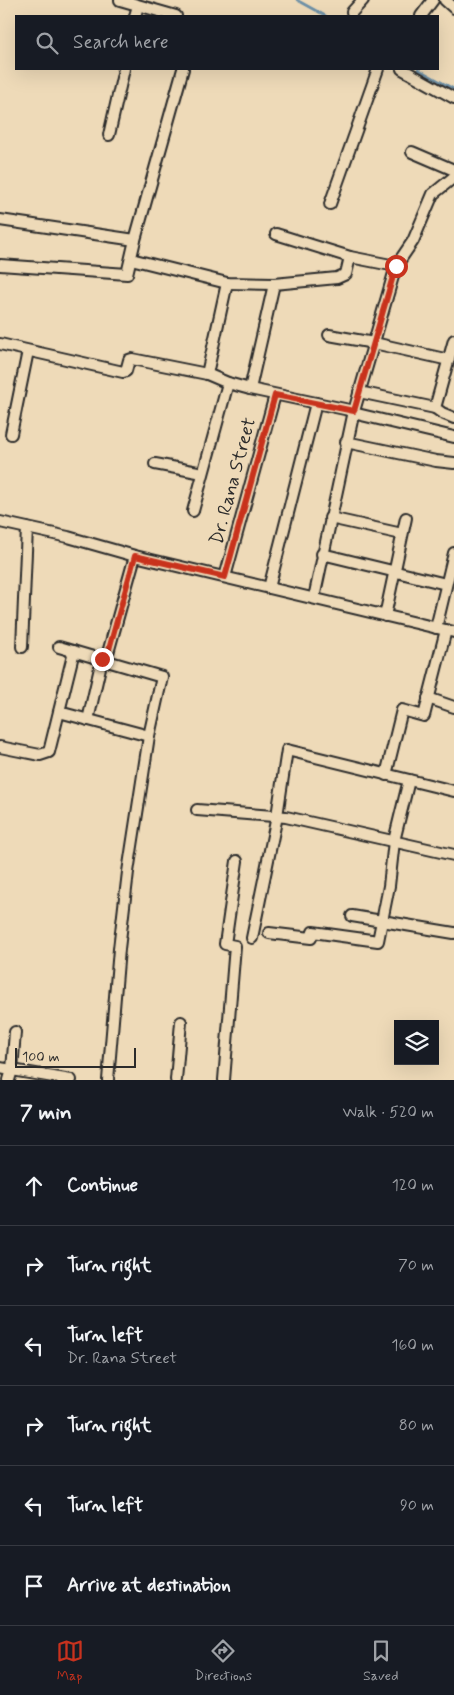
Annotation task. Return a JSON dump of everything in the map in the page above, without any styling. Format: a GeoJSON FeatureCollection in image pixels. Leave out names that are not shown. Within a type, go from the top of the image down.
{"type":"FeatureCollection","features":[{"type":"Feature","properties":{"kind":"street"},"geometry":{"type":"LineString","coordinates":[[120,0],[136,11],[168,15]]}},
{"type":"Feature","properties":{"kind":"street"},"geometry":{"type":"LineString","coordinates":[[352,12],[363,0]]}},
{"type":"Feature","properties":{"kind":"street"},"geometry":{"type":"LineString","coordinates":[[422,15],[433,0]]}},
{"type":"Feature","properties":{"kind":"street"},"geometry":{"type":"LineString","coordinates":[[445,0],[454,8]]}},
{"type":"Feature","properties":{"kind":"street"},"geometry":{"type":"LineString","coordinates":[[109,135],[124,70]]}},
{"type":"Feature","properties":{"kind":"street"},"geometry":{"type":"LineString","coordinates":[[0,265],[125,274],[129,272],[135,240],[183,70]]}},
{"type":"Feature","properties":{"kind":"street"},"geometry":{"type":"LineString","coordinates":[[330,204],[378,70]]}},
{"type":"Feature","properties":{"kind":"street"},"geometry":{"type":"LineString","coordinates":[[404,70],[454,98]]}},
{"type":"Feature","properties":{"kind":"street"},"geometry":{"type":"LineString","coordinates":[[412,152],[454,170]]}},
{"type":"Feature","properties":{"kind":"street"},"geometry":{"type":"LineString","coordinates":[[314,598],[353,412],[396,266],[413,240],[433,194],[454,177]]}},
{"type":"Feature","properties":{"kind":"street"},"geometry":{"type":"LineString","coordinates":[[0,220],[135,240]]}},
{"type":"Feature","properties":{"kind":"street"},"geometry":{"type":"LineString","coordinates":[[276,234],[350,258],[396,266]]}},
{"type":"Feature","properties":{"kind":"street"},"geometry":{"type":"LineString","coordinates":[[131,259],[227,283],[274,284],[337,278],[346,274],[350,258]]}},
{"type":"Feature","properties":{"kind":"street"},"geometry":{"type":"LineString","coordinates":[[207,374],[227,283]]}},
{"type":"Feature","properties":{"kind":"street"},"geometry":{"type":"LineString","coordinates":[[250,389],[274,284]]}},
{"type":"Feature","properties":{"kind":"street"},"geometry":{"type":"LineString","coordinates":[[329,335],[449,360]]}},
{"type":"Feature","properties":{"kind":"street"},"geometry":{"type":"LineString","coordinates":[[435,408],[454,340]]}},
{"type":"Feature","properties":{"kind":"street"},"geometry":{"type":"LineString","coordinates":[[0,344],[123,372],[126,371],[129,360],[132,359],[207,374],[228,383],[250,389],[316,402],[454,437]]}},
{"type":"Feature","properties":{"kind":"street"},"geometry":{"type":"LineString","coordinates":[[11,434],[28,351]]}},
{"type":"Feature","properties":{"kind":"street"},"geometry":{"type":"LineString","coordinates":[[193,511],[228,383]]}},
{"type":"Feature","properties":{"kind":"street"},"geometry":{"type":"LineString","coordinates":[[359,392],[435,408],[454,418]]}},
{"type":"Feature","properties":{"kind":"street","name":"Dr. Rana Street"},"geometry":{"type":"LineString","coordinates":[[225,577],[275,395]]}},
{"type":"Feature","properties":{"kind":"street"},"geometry":{"type":"LineString","coordinates":[[269,588],[316,402]]}},
{"type":"Feature","properties":{"kind":"street"},"geometry":{"type":"LineString","coordinates":[[346,442],[454,463]]}},
{"type":"Feature","properties":{"kind":"street"},"geometry":{"type":"LineString","coordinates":[[155,464],[203,473]]}},
{"type":"Feature","properties":{"kind":"street"},"geometry":{"type":"LineString","coordinates":[[330,518],[402,534]]}},
{"type":"Feature","properties":{"kind":"street"},"geometry":{"type":"LineString","coordinates":[[386,616],[406,518]]}},
{"type":"Feature","properties":{"kind":"street"},"geometry":{"type":"LineString","coordinates":[[0,522],[445,630]]}},
{"type":"Feature","properties":{"kind":"street"},"geometry":{"type":"LineString","coordinates":[[22,647],[27,528]]}},
{"type":"Feature","properties":{"kind":"street"},"geometry":{"type":"LineString","coordinates":[[386,775],[402,710],[424,716],[445,630],[446,584],[454,553]]}},
{"type":"Feature","properties":{"kind":"street"},"geometry":{"type":"LineString","coordinates":[[322,554],[446,584]]}},
{"type":"Feature","properties":{"kind":"street"},"geometry":{"type":"LineString","coordinates":[[88,720],[135,556]]}},
{"type":"Feature","properties":{"kind":"street"},"geometry":{"type":"LineString","coordinates":[[59,647],[162,677],[149,736],[128,872],[118,949],[108,1080]]}},
{"type":"Feature","properties":{"kind":"street"},"geometry":{"type":"LineString","coordinates":[[0,746],[27,753],[45,754],[48,752],[74,651]]}},
{"type":"Feature","properties":{"kind":"street"},"geometry":{"type":"LineString","coordinates":[[428,698],[454,707]]}},
{"type":"Feature","properties":{"kind":"street"},"geometry":{"type":"LineString","coordinates":[[59,712],[149,736]]}},
{"type":"Feature","properties":{"kind":"street"},"geometry":{"type":"LineString","coordinates":[[252,938],[287,750],[454,791]]}},
{"type":"Feature","properties":{"kind":"street"},"geometry":{"type":"LineString","coordinates":[[269,933],[311,938],[313,932],[378,941],[389,886],[394,841],[409,780]]}},
{"type":"Feature","properties":{"kind":"street"},"geometry":{"type":"LineString","coordinates":[[197,810],[286,817],[454,855]]}},
{"type":"Feature","properties":{"kind":"street"},"geometry":{"type":"LineString","coordinates":[[224,1080],[235,946],[225,944],[237,861]]}},
{"type":"Feature","properties":{"kind":"street"},"geometry":{"type":"LineString","coordinates":[[352,916],[454,933]]}},
{"type":"Feature","properties":{"kind":"street"},"geometry":{"type":"LineString","coordinates":[[176,1080],[181,1022]]}},
{"type":"Feature","properties":{"kind":"street"},"geometry":{"type":"LineString","coordinates":[[10,1075],[15,1032]]}},
{"type":"Feature","properties":{"kind":"street"},"geometry":{"type":"LineString","coordinates":[[0,1068],[10,1075],[71,1080]]}},
{"type":"Feature","properties":{"kind":"waterway"},"geometry":{"type":"LineString","coordinates":[[297,0],[324,15]]}},
{"type":"Feature","properties":{"kind":"waterway"},"geometry":{"type":"LineString","coordinates":[[420,70],[454,89]]}},
{"type":"Feature","properties":{"kind":"route"},"geometry":{"type":"LineString","coordinates":[[102,659],[106,660],[135,556],[225,577],[275,395],[354,411],[396,266]]}}]}
